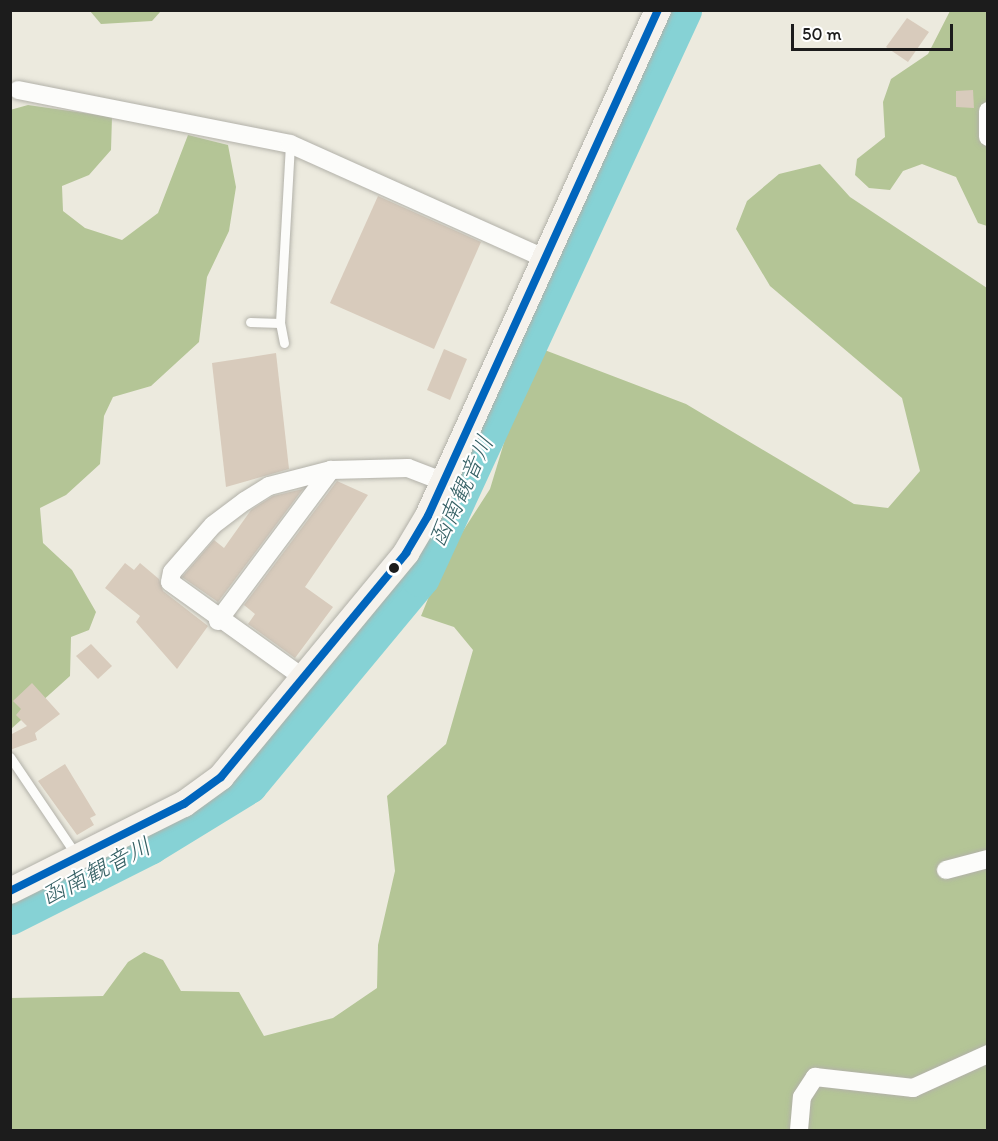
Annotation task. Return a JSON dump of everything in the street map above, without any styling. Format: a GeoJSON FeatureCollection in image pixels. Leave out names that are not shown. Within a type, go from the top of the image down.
{"type":"FeatureCollection","features":[{"type":"Feature","properties":{"kind":"street"},"geometry":{"type":"LineString","coordinates":[[10,891],[184,804],[221,777],[305,679],[406,553],[444,482],[542,257],[658,10]]}},
{"type":"Feature","properties":{"kind":"street"},"geometry":{"type":"LineString","coordinates":[[18,90],[290,144],[542,257]]}},
{"type":"Feature","properties":{"kind":"street"},"geometry":{"type":"LineString","coordinates":[[987,111],[987,137]]}},
{"type":"Feature","properties":{"kind":"street"},"geometry":{"type":"LineString","coordinates":[[305,679],[218,621],[176,589],[172,572],[213,525],[269,486],[331,470],[408,468],[444,482]]}},
{"type":"Feature","properties":{"kind":"street"},"geometry":{"type":"LineString","coordinates":[[218,621],[331,470]]}},
{"type":"Feature","properties":{"kind":"street"},"geometry":{"type":"LineString","coordinates":[[946,870],[987,859]]}},
{"type":"Feature","properties":{"kind":"street"},"geometry":{"type":"LineString","coordinates":[[799,1131],[802,1097],[815,1077],[913,1088],[987,1054]]}},
{"type":"Feature","properties":{"kind":"lane"},"geometry":{"type":"LineString","coordinates":[[284,343],[280,323],[290,144]]}},
{"type":"Feature","properties":{"kind":"lane"},"geometry":{"type":"LineString","coordinates":[[250,322],[280,323]]}},
{"type":"Feature","properties":{"kind":"lane"},"geometry":{"type":"LineString","coordinates":[[10,757],[77,857]]}},
{"type":"Feature","properties":{"kind":"green space"},"geometry":{"type":"Polygon","coordinates":[[[90,11],[161,11],[152,21],[101,24],[90,11]]]}},
{"type":"Feature","properties":{"kind":"green space"},"geometry":{"type":"Polygon","coordinates":[[[950,11],[987,11],[987,226],[978,223],[956,177],[922,164],[903,171],[890,190],[869,188],[855,175],[857,159],[885,137],[883,102],[891,79],[928,54],[950,11]]]}},
{"type":"Feature","properties":{"kind":"green space"},"geometry":{"type":"Polygon","coordinates":[[[28,105],[112,117],[111,150],[89,175],[62,186],[63,211],[85,228],[122,240],[158,213],[188,135],[228,145],[236,187],[229,231],[207,277],[199,342],[151,386],[113,397],[104,416],[100,464],[66,495],[40,508],[43,543],[72,570],[96,612],[89,630],[71,637],[70,676],[11,729],[10,110],[28,105]]]}},
{"type":"Feature","properties":{"kind":"green space"},"geometry":{"type":"Polygon","coordinates":[[[820,164],[850,197],[987,288],[987,1130],[11,1130],[11,998],[103,996],[128,962],[144,952],[163,960],[181,991],[239,992],[264,1036],[333,1018],[377,988],[378,945],[395,871],[387,796],[446,744],[473,650],[454,627],[421,616],[443,562],[490,489],[516,403],[542,349],[686,404],[854,504],[888,508],[920,471],[902,398],[770,286],[736,229],[747,201],[779,174],[820,164]]]}},
{"type":"Feature","properties":{"kind":"building"},"geometry":{"type":"Polygon","coordinates":[[[907,18],[929,32],[908,62],[886,47],[907,18]]]}},
{"type":"Feature","properties":{"kind":"building"},"geometry":{"type":"Polygon","coordinates":[[[973,90],[974,108],[956,107],[956,91],[973,90]]]}},
{"type":"Feature","properties":{"kind":"building"},"geometry":{"type":"Polygon","coordinates":[[[378,196],[481,242],[434,349],[330,303],[378,196]]]}},
{"type":"Feature","properties":{"kind":"building"},"geometry":{"type":"Polygon","coordinates":[[[444,349],[467,359],[450,400],[427,390],[444,349]]]}},
{"type":"Feature","properties":{"kind":"building"},"geometry":{"type":"Polygon","coordinates":[[[276,353],[289,469],[226,487],[212,363],[276,353]]]}},
{"type":"Feature","properties":{"kind":"building"},"geometry":{"type":"Polygon","coordinates":[[[337,481],[368,495],[305,587],[333,607],[295,658],[248,624],[255,614],[244,605],[337,481]]]}},
{"type":"Feature","properties":{"kind":"building"},"geometry":{"type":"Polygon","coordinates":[[[303,489],[218,602],[182,577],[214,540],[224,548],[251,510],[273,496],[303,489]]]}},
{"type":"Feature","properties":{"kind":"building"},"geometry":{"type":"Polygon","coordinates":[[[125,563],[134,570],[140,563],[159,579],[163,591],[208,626],[177,669],[136,622],[140,616],[105,588],[125,563]]]}},
{"type":"Feature","properties":{"kind":"building"},"geometry":{"type":"Polygon","coordinates":[[[91,644],[112,666],[98,679],[76,656],[91,644]]]}},
{"type":"Feature","properties":{"kind":"building"},"geometry":{"type":"Polygon","coordinates":[[[32,683],[60,714],[35,733],[37,740],[10,750],[10,735],[27,726],[16,715],[21,709],[13,701],[32,683]]]}},
{"type":"Feature","properties":{"kind":"building"},"geometry":{"type":"Polygon","coordinates":[[[65,764],[96,815],[90,818],[94,825],[77,835],[38,781],[65,764]]]}},
{"type":"Feature","properties":{"kind":"waterway","name":"函南観音川"},"geometry":{"type":"LineString","coordinates":[[10,915],[149,845],[248,784],[420,577],[682,10]]}},
{"type":"Feature","properties":{"kind":"transit line"},"geometry":{"type":"LineString","coordinates":[[10,891],[184,804],[221,777],[406,553],[428,516],[658,10]]}}]}
